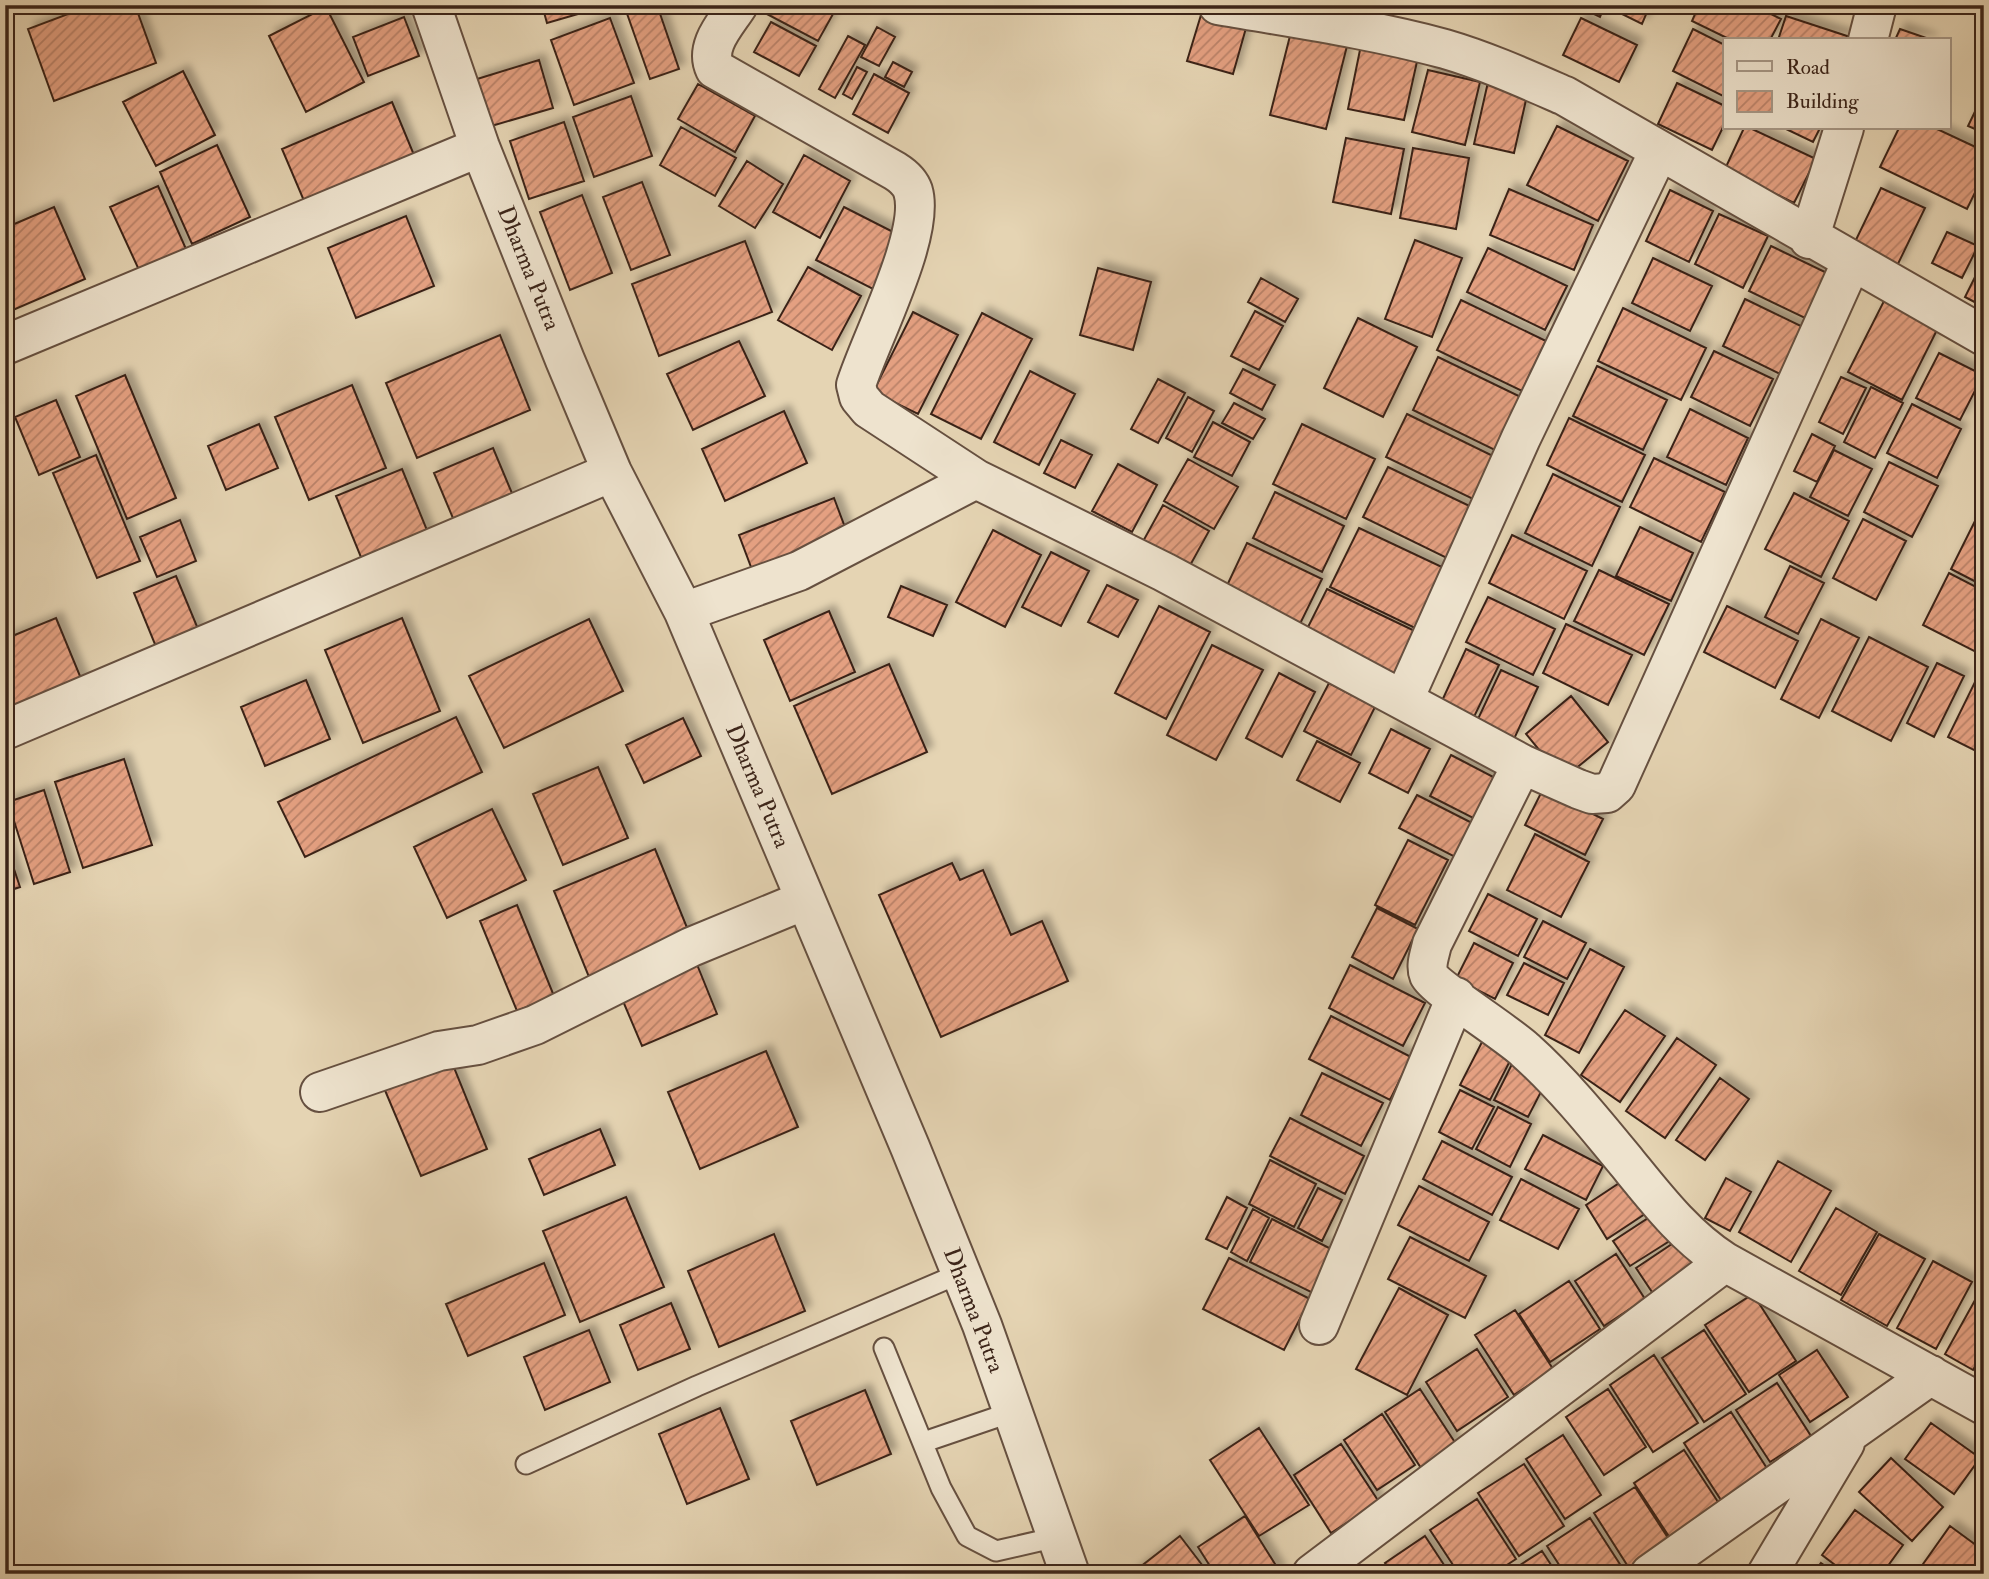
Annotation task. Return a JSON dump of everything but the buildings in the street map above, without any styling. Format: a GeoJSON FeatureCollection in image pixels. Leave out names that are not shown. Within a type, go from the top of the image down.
{"type":"FeatureCollection","features":[{"type":"Feature","properties":{"kind":"street","name":"Dharma Putra"},"geometry":{"type":"LineString","coordinates":[[431,5],[480,147],[612,472],[684,612],[961,1273],[1070,1574]]}},
{"type":"Feature","properties":{"kind":"street"},"geometry":{"type":"LineString","coordinates":[[738,5],[713,45],[711,60],[715,69],[895,171],[907,179],[913,191],[914,209],[905,258],[856,385],[859,397],[869,409],[976,479],[1164,572],[1522,764],[1592,793],[1607,793],[1616,785],[1852,263]]}},
{"type":"Feature","properties":{"kind":"street"},"geometry":{"type":"LineString","coordinates":[[1218,5],[1364,31],[1446,50],[1565,96],[1809,239],[1984,336]]}},
{"type":"Feature","properties":{"kind":"street"},"geometry":{"type":"LineString","coordinates":[[1869,38],[1877,5]]}},
{"type":"Feature","properties":{"kind":"street"},"geometry":{"type":"LineString","coordinates":[[1809,239],[1843,130]]}},
{"type":"Feature","properties":{"kind":"street"},"geometry":{"type":"LineString","coordinates":[[5,345],[480,147]]}},
{"type":"Feature","properties":{"kind":"street"},"geometry":{"type":"LineString","coordinates":[[1404,699],[1521,438],[1659,151]]}},
{"type":"Feature","properties":{"kind":"street"},"geometry":{"type":"LineString","coordinates":[[5,730],[612,472]]}},
{"type":"Feature","properties":{"kind":"street"},"geometry":{"type":"LineString","coordinates":[[684,612],[799,571],[976,479]]}},
{"type":"Feature","properties":{"kind":"street"},"geometry":{"type":"LineString","coordinates":[[1522,764],[1432,944],[1427,966],[1430,976],[1438,987],[1456,997],[1526,1051],[1588,1116],[1674,1219],[1704,1249],[1984,1405]]}},
{"type":"Feature","properties":{"kind":"street"},"geometry":{"type":"LineString","coordinates":[[320,1091],[439,1051],[478,1045],[535,1025],[691,947],[805,900]]}},
{"type":"Feature","properties":{"kind":"street"},"geometry":{"type":"LineString","coordinates":[[1319,1325],[1456,997]]}},
{"type":"Feature","properties":{"kind":"street"},"geometry":{"type":"LineString","coordinates":[[1312,1574],[1725,1262]]}},
{"type":"Feature","properties":{"kind":"street"},"geometry":{"type":"LineString","coordinates":[[1650,1574],[1931,1375]]}},
{"type":"Feature","properties":{"kind":"street"},"geometry":{"type":"LineString","coordinates":[[1767,1574],[1852,1432]]}},
{"type":"Feature","properties":{"kind":"lane"},"geometry":{"type":"LineString","coordinates":[[526,1464],[697,1386],[961,1273]]}},
{"type":"Feature","properties":{"kind":"lane"},"geometry":{"type":"LineString","coordinates":[[884,1348],[941,1488],[967,1536],[996,1550],[1057,1537]]}},
{"type":"Feature","properties":{"kind":"lane"},"geometry":{"type":"LineString","coordinates":[[924,1442],[1012,1412]]}}]}
